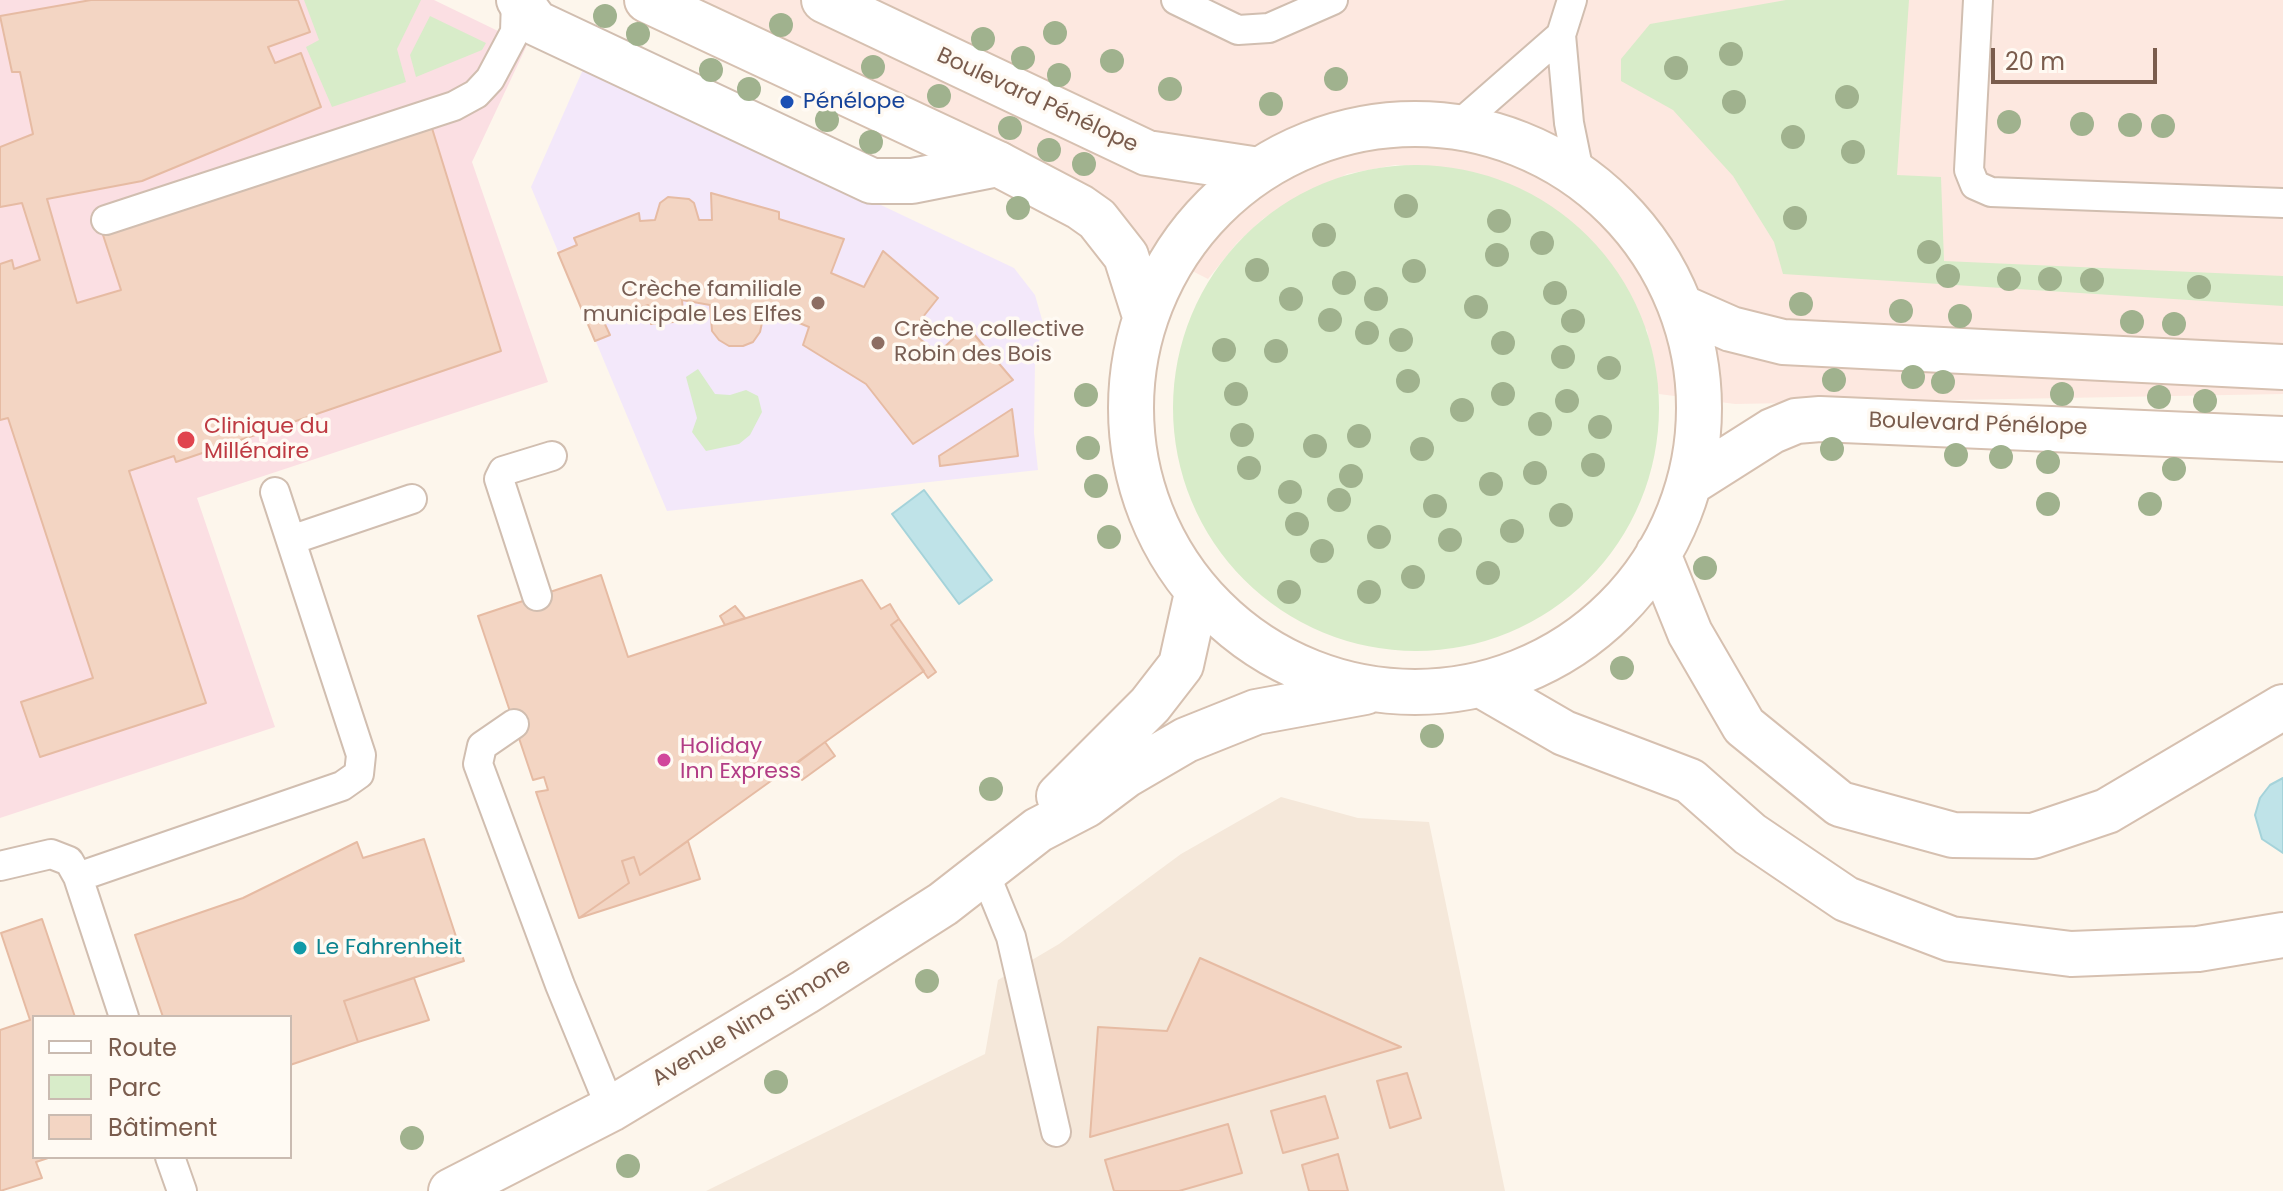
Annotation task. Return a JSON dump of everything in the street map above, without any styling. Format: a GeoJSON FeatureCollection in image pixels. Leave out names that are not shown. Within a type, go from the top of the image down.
{"type":"FeatureCollection","features":[{"type":"Feature","properties":{"kind":"main road"},"geometry":{"type":"LineString","coordinates":[[517,0],[536,23],[872,181],[912,181],[998,164]]}},
{"type":"Feature","properties":{"kind":"main road"},"geometry":{"type":"LineString","coordinates":[[647,0],[1053,191],[1097,219],[1126,256],[1145,316]]}},
{"type":"Feature","properties":{"kind":"main road","name":"Boulevard Pénélope"},"geometry":{"type":"LineString","coordinates":[[824,0],[1147,153],[1259,170]]}},
{"type":"Feature","properties":{"kind":"main road"},"geometry":{"type":"LineString","coordinates":[[1388,126],[1456,127],[1521,145],[1580,177],[1612,204],[1640,234],[1664,270],[1681,307],[1695,356],[1699,394],[1698,432],[1690,483],[1679,518],[1646,574],[1582,637],[1546,664],[1481,685],[1430,692],[1379,690],[1305,670],[1239,631],[1197,593],[1175,563],[1155,525],[1140,485],[1131,443],[1129,400],[1134,357],[1145,316],[1172,259],[1211,209],[1259,170],[1296,150],[1334,135],[1388,126]]}},
{"type":"Feature","properties":{"kind":"main road"},"geometry":{"type":"LineString","coordinates":[[1681,307],[1731,329],[1783,342],[2283,367]]}},
{"type":"Feature","properties":{"kind":"main road","name":"Boulevard Pénélope"},"geometry":{"type":"LineString","coordinates":[[1690,483],[1772,431],[1796,421],[1820,419],[2283,439]]}},
{"type":"Feature","properties":{"kind":"main road"},"geometry":{"type":"LineString","coordinates":[[1658,554],[1690,633],[1744,726],[1840,804],[1953,835],[2033,836],[2107,811],[2283,707]]}},
{"type":"Feature","properties":{"kind":"main road","name":"Avenue Nina Simone"},"geometry":{"type":"LineString","coordinates":[[1038,830],[1057,797],[1150,705],[1181,665],[1197,593]]}},
{"type":"Feature","properties":{"kind":"main road"},"geometry":{"type":"LineString","coordinates":[[1481,685],[1564,733],[1690,781],[1750,834],[1846,899],[1951,939],[2071,954],[2198,949],[2283,935]]}},
{"type":"Feature","properties":{"kind":"main road","name":"Avenue Nina Simone"},"geometry":{"type":"LineString","coordinates":[[451,1191],[611,1109],[805,992],[943,904],[1038,830],[1086,805],[1126,775],[1186,740],[1256,712],[1379,690]]}},
{"type":"Feature","properties":{"kind":"lane"},"geometry":{"type":"LineString","coordinates":[[106,220],[454,106],[476,94],[490,79],[515,32],[517,0]]}},
{"type":"Feature","properties":{"kind":"lane"},"geometry":{"type":"LineString","coordinates":[[1176,0],[1238,30],[1269,28],[1333,0]]}},
{"type":"Feature","properties":{"kind":"lane"},"geometry":{"type":"LineString","coordinates":[[1572,0],[1561,35],[1569,123],[1580,177]]}},
{"type":"Feature","properties":{"kind":"lane"},"geometry":{"type":"LineString","coordinates":[[1978,0],[1969,170],[1975,185],[1991,192],[2283,203]]}},
{"type":"Feature","properties":{"kind":"lane"},"geometry":{"type":"LineString","coordinates":[[1456,127],[1561,35]]}},
{"type":"Feature","properties":{"kind":"lane"},"geometry":{"type":"LineString","coordinates":[[537,596],[499,479],[503,471],[552,456]]}},
{"type":"Feature","properties":{"kind":"lane"},"geometry":{"type":"LineString","coordinates":[[78,877],[342,786],[359,774],[361,755],[275,492]]}},
{"type":"Feature","properties":{"kind":"lane"},"geometry":{"type":"LineString","coordinates":[[291,540],[412,499]]}},
{"type":"Feature","properties":{"kind":"lane"},"geometry":{"type":"LineString","coordinates":[[514,724],[482,746],[478,764],[560,985],[611,1109]]}},
{"type":"Feature","properties":{"kind":"lane"},"geometry":{"type":"LineString","coordinates":[[13,862],[51,854],[69,861],[78,877],[123,1015]]}},
{"type":"Feature","properties":{"kind":"lane"},"geometry":{"type":"LineString","coordinates":[[984,871],[1011,937],[1056,1132]]}},
{"type":"Feature","properties":{"kind":"lane"},"geometry":{"type":"LineString","coordinates":[[171,1159],[182,1191]]}},
{"type":"Feature","properties":{"kind":"shaded area","name":"Clinique du Millénaire"},"geometry":{"type":"Polygon","coordinates":[[[0,0],[434,0],[527,45],[472,162],[548,382],[197,498],[275,727],[0,818],[0,0]]]}},
{"type":"Feature","properties":{"kind":"shaded area"},"geometry":{"type":"Polygon","coordinates":[[[659,0],[2283,0],[2283,394],[1735,404],[1659,394],[1647,330],[1442,167],[1395,165],[1347,174],[1264,218],[1237,243],[1208,279],[659,0]]]}},
{"type":"Feature","properties":{"kind":"shaded area"},"geometry":{"type":"Polygon","coordinates":[[[585,65],[1014,268],[1035,295],[1043,323],[1035,361],[1034,433],[1038,470],[667,511],[531,187],[585,65]]]}},
{"type":"Feature","properties":{"kind":"shaded area"},"geometry":{"type":"Polygon","coordinates":[[[1281,797],[1358,818],[1429,822],[1505,1191],[706,1191],[985,1054],[998,980],[1059,944],[1181,854],[1281,797]]]}},
{"type":"Feature","properties":{"kind":"green space"},"geometry":{"type":"Polygon","coordinates":[[[304,0],[421,0],[397,49],[406,82],[332,107],[306,47],[319,40],[304,0]]]}},
{"type":"Feature","properties":{"kind":"green space"},"geometry":{"type":"Polygon","coordinates":[[[1786,0],[1909,0],[1897,175],[1941,177],[1944,261],[2283,276],[2283,306],[1783,274],[1774,242],[1733,176],[1673,110],[1621,81],[1621,59],[1650,24],[1786,0]]]}},
{"type":"Feature","properties":{"kind":"green space"},"geometry":{"type":"Polygon","coordinates":[[[430,16],[486,43],[482,50],[416,77],[410,55],[430,16]]]}},
{"type":"Feature","properties":{"kind":"green space"},"geometry":{"type":"Polygon","coordinates":[[[1416,165],[1463,170],[1509,183],[1551,206],[1588,236],[1618,273],[1641,315],[1654,361],[1659,408],[1654,455],[1641,501],[1618,543],[1588,580],[1551,610],[1509,633],[1463,646],[1416,651],[1369,646],[1323,633],[1281,610],[1244,580],[1214,543],[1191,501],[1178,455],[1173,408],[1178,361],[1191,315],[1214,273],[1244,236],[1281,206],[1323,183],[1369,170],[1416,165]]]}},
{"type":"Feature","properties":{"kind":"green space"},"geometry":{"type":"Polygon","coordinates":[[[698,369],[715,394],[730,395],[746,390],[758,396],[762,412],[750,435],[739,444],[706,451],[692,432],[697,418],[686,377],[698,369]]]}},
{"type":"Feature","properties":{"kind":"water"},"geometry":{"type":"Polygon","coordinates":[[[924,490],[992,580],[959,604],[892,514],[924,490]]]}},
{"type":"Feature","properties":{"kind":"water"},"geometry":{"type":"Polygon","coordinates":[[[2283,778],[2283,853],[2262,839],[2255,815],[2260,798],[2270,785],[2283,778]]]}},
{"type":"Feature","properties":{"kind":"building","name":"Clinique du Millénaire"},"geometry":{"type":"Polygon","coordinates":[[[91,0],[298,0],[310,32],[268,47],[275,63],[301,53],[321,107],[142,181],[47,199],[77,303],[121,290],[103,235],[431,125],[501,351],[176,462],[174,456],[129,471],[206,703],[40,757],[21,702],[93,678],[8,418],[0,420],[0,264],[12,260],[14,269],[40,260],[22,203],[0,207],[0,147],[33,134],[20,72],[12,72],[0,16],[91,0]]]}},
{"type":"Feature","properties":{"kind":"building"},"geometry":{"type":"Polygon","coordinates":[[[711,193],[779,212],[779,219],[844,239],[831,273],[864,287],[883,251],[938,298],[911,332],[938,353],[967,326],[1013,380],[913,444],[866,384],[803,345],[809,327],[765,309],[760,332],[753,342],[743,346],[729,346],[719,340],[712,331],[710,305],[682,300],[684,321],[651,324],[648,305],[603,320],[610,335],[595,341],[558,253],[577,245],[574,238],[639,213],[640,221],[655,220],[660,203],[668,197],[689,199],[694,203],[699,220],[712,220],[711,193]]]}},
{"type":"Feature","properties":{"kind":"building"},"geometry":{"type":"Polygon","coordinates":[[[1012,409],[1018,456],[940,466],[939,456],[1012,409]]]}},
{"type":"Feature","properties":{"kind":"building","name":"Holiday Inn Express"},"geometry":{"type":"Polygon","coordinates":[[[601,575],[628,657],[862,580],[881,609],[890,604],[899,619],[891,625],[924,671],[640,875],[634,857],[622,861],[629,883],[579,918],[536,792],[548,790],[544,777],[533,780],[478,616],[601,575]]]}},
{"type":"Feature","properties":{"kind":"building"},"geometry":{"type":"Polygon","coordinates":[[[735,606],[745,618],[725,625],[720,616],[735,606]]]}},
{"type":"Feature","properties":{"kind":"building"},"geometry":{"type":"Polygon","coordinates":[[[899,619],[936,672],[928,678],[891,625],[899,619]]]}},
{"type":"Feature","properties":{"kind":"building"},"geometry":{"type":"Polygon","coordinates":[[[825,742],[835,756],[802,780],[792,767],[825,742]]]}},
{"type":"Feature","properties":{"kind":"building","name":"Le Fahrenheit"},"geometry":{"type":"Polygon","coordinates":[[[424,839],[464,961],[344,1001],[358,1042],[292,1064],[292,1015],[162,1015],[135,935],[243,898],[357,842],[363,858],[424,839]]]}},
{"type":"Feature","properties":{"kind":"building"},"geometry":{"type":"Polygon","coordinates":[[[688,841],[700,879],[579,918],[629,883],[622,861],[634,857],[640,875],[688,841]]]}},
{"type":"Feature","properties":{"kind":"building"},"geometry":{"type":"Polygon","coordinates":[[[42,919],[74,1015],[32,1015],[32,1159],[45,1159],[36,1162],[42,1178],[0,1191],[0,1030],[30,1020],[1,933],[42,919]]]}},
{"type":"Feature","properties":{"kind":"building"},"geometry":{"type":"Polygon","coordinates":[[[1200,958],[1401,1047],[1090,1137],[1098,1027],[1167,1031],[1200,958]]]}},
{"type":"Feature","properties":{"kind":"building"},"geometry":{"type":"Polygon","coordinates":[[[414,978],[429,1020],[358,1042],[344,1001],[414,978]]]}},
{"type":"Feature","properties":{"kind":"building"},"geometry":{"type":"Polygon","coordinates":[[[1407,1073],[1421,1118],[1390,1128],[1377,1081],[1407,1073]]]}},
{"type":"Feature","properties":{"kind":"building"},"geometry":{"type":"Polygon","coordinates":[[[1325,1096],[1338,1138],[1283,1153],[1271,1111],[1325,1096]]]}},
{"type":"Feature","properties":{"kind":"building"},"geometry":{"type":"Polygon","coordinates":[[[1228,1124],[1242,1173],[1179,1191],[1114,1191],[1105,1160],[1228,1124]]]}},
{"type":"Feature","properties":{"kind":"building"},"geometry":{"type":"Polygon","coordinates":[[[1338,1154],[1348,1191],[1309,1191],[1302,1165],[1338,1154]]]}},
{"type":"Feature","properties":{"kind":"place","name":"Pénélope"},"geometry":{"type":"Point","coordinates":[787,102]}},
{"type":"Feature","properties":{"kind":"place","name":"Crèche familiale municipale Les Elfes"},"geometry":{"type":"Point","coordinates":[818,303]}},
{"type":"Feature","properties":{"kind":"place","name":"Crèche collective Robin des Bois"},"geometry":{"type":"Point","coordinates":[878,343]}},
{"type":"Feature","properties":{"kind":"place","name":"Clinique du Millénaire"},"geometry":{"type":"Point","coordinates":[186,440]}},
{"type":"Feature","properties":{"kind":"place","name":"Holiday Inn Express"},"geometry":{"type":"Point","coordinates":[664,760]}},
{"type":"Feature","properties":{"kind":"place","name":"Le Fahrenheit"},"geometry":{"type":"Point","coordinates":[300,948]}}]}
